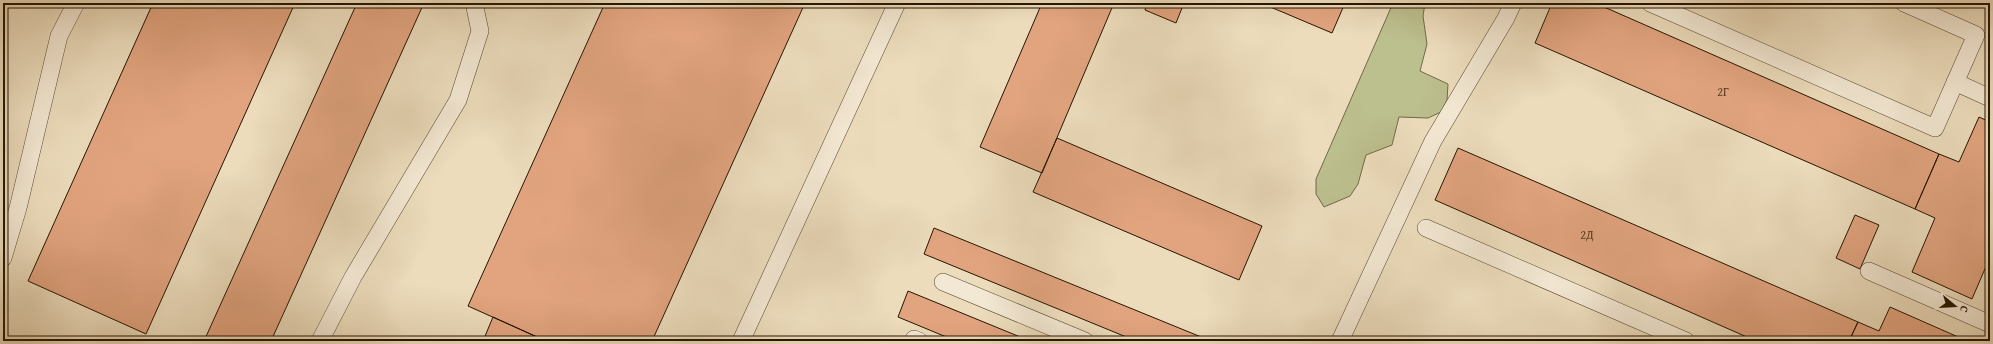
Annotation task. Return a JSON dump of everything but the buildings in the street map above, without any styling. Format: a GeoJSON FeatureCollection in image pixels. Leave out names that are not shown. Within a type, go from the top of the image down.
{"type":"FeatureCollection","features":[{"type":"Feature","properties":{"kind":"lane"},"geometry":{"type":"LineString","coordinates":[[3,258],[18,208],[59,36],[76,3]]}},
{"type":"Feature","properties":{"kind":"lane"},"geometry":{"type":"LineString","coordinates":[[320,341],[353,277],[458,100],[480,31],[474,3]]}},
{"type":"Feature","properties":{"kind":"lane"},"geometry":{"type":"LineString","coordinates":[[741,341],[897,3]]}},
{"type":"Feature","properties":{"kind":"lane"},"geometry":{"type":"LineString","coordinates":[[1340,341],[1433,141],[1506,18],[1513,3]]}},
{"type":"Feature","properties":{"kind":"lane"},"geometry":{"type":"LineString","coordinates":[[1650,3],[1935,128],[1976,35],[1904,3]]}},
{"type":"Feature","properties":{"kind":"lane"},"geometry":{"type":"LineString","coordinates":[[1956,82],[1990,98]]}},
{"type":"Feature","properties":{"kind":"lane"},"geometry":{"type":"LineString","coordinates":[[1426,228],[1686,341]]}},
{"type":"Feature","properties":{"kind":"lane"},"geometry":{"type":"LineString","coordinates":[[1869,271],[1990,324]]}},
{"type":"Feature","properties":{"kind":"lane"},"geometry":{"type":"LineString","coordinates":[[943,282],[1085,341]]}},
{"type":"Feature","properties":{"kind":"green space"},"geometry":{"type":"Polygon","coordinates":[[[1393,3],[1425,3],[1423,16],[1427,44],[1420,71],[1448,84],[1447,100],[1441,112],[1428,118],[1399,117],[1392,145],[1366,155],[1358,184],[1350,196],[1324,207],[1316,194],[1316,179],[1393,3]]]}}]}
